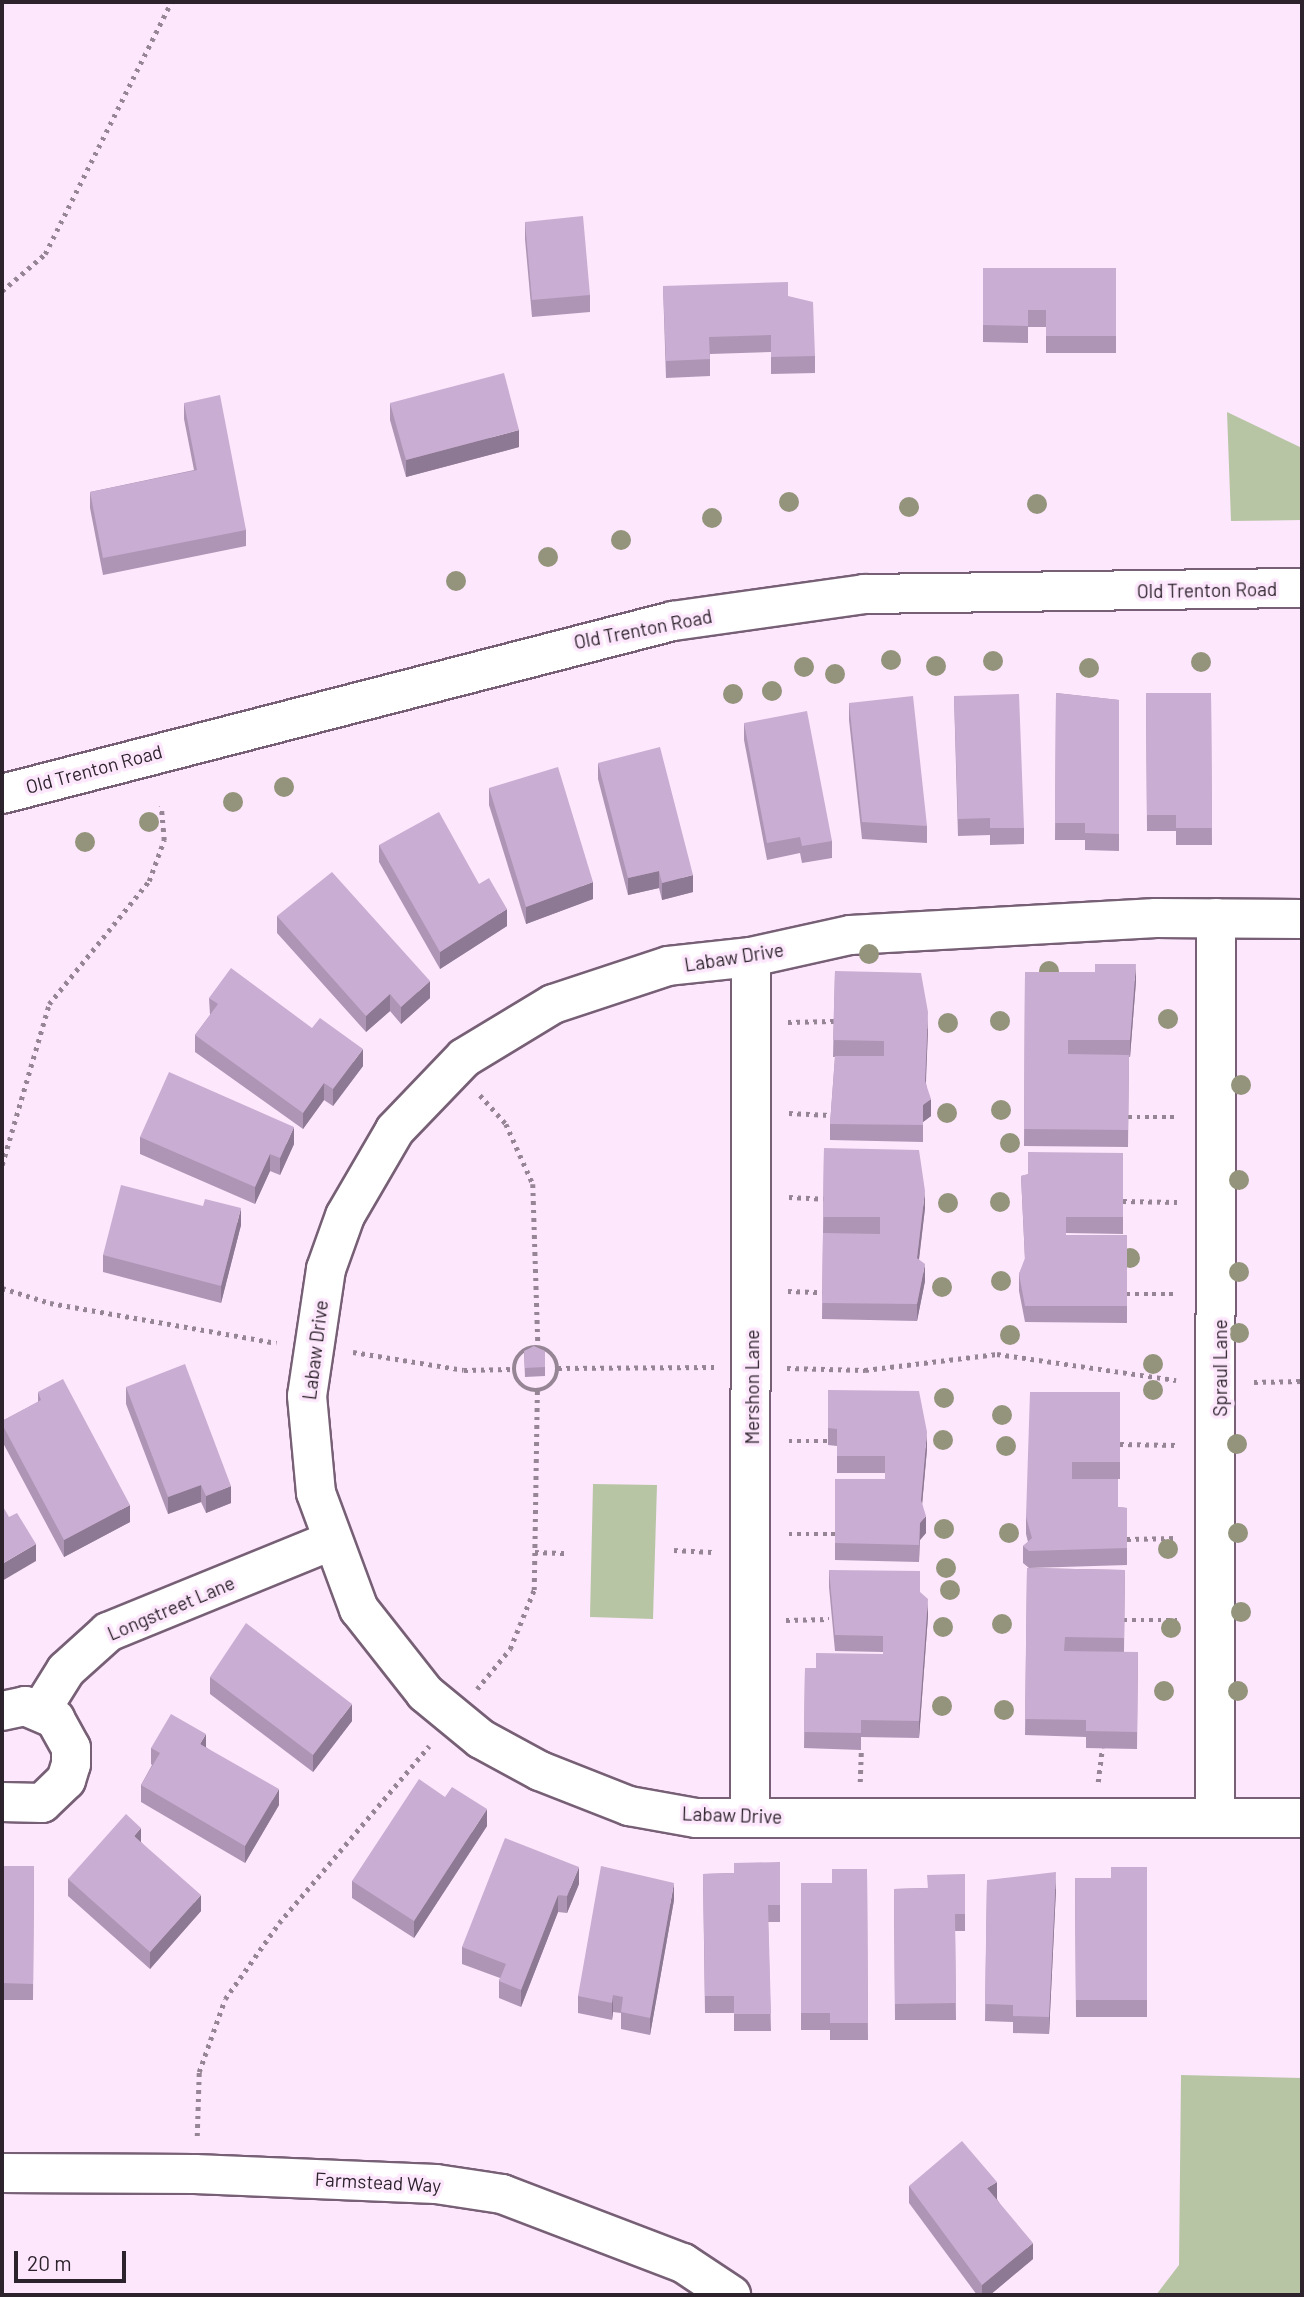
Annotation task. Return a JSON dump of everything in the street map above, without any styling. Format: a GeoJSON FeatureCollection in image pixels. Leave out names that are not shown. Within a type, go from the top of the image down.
{"type":"FeatureCollection","features":[{"type":"Feature","properties":{"kind":"street","name":"Old Trenton Road"},"geometry":{"type":"LineString","coordinates":[[2,794],[673,621],[864,594],[1302,589]]}},
{"type":"Feature","properties":{"kind":"street","name":"Labaw Drive"},"geometry":{"type":"LineString","coordinates":[[1302,919],[1216,918],[850,935],[751,957],[668,966],[553,1004],[464,1058],[395,1130],[345,1216],[326,1269],[311,1346],[309,1439],[329,1542],[359,1609],[391,1656],[481,1739],[540,1771],[629,1806],[696,1818],[1302,1818]]}},
{"type":"Feature","properties":{"kind":"street","name":"Spraul Lane"},"geometry":{"type":"LineString","coordinates":[[1215,1818],[1216,918]]}},
{"type":"Feature","properties":{"kind":"street","name":"Mershon Lane"},"geometry":{"type":"LineString","coordinates":[[750,1817],[751,957]]}},
{"type":"Feature","properties":{"kind":"street","name":"Longstreet Lane"},"geometry":{"type":"LineString","coordinates":[[41,1710],[66,1670],[108,1632],[329,1542]]}},
{"type":"Feature","properties":{"kind":"street"},"geometry":{"type":"LineString","coordinates":[[2,1711],[41,1710],[55,1719],[71,1748],[66,1780],[42,1802],[2,1802]]}},
{"type":"Feature","properties":{"kind":"street","name":"Farmstead Way"},"geometry":{"type":"LineString","coordinates":[[2,2173],[195,2174],[436,2184],[502,2194],[683,2263],[731,2295]]}},
{"type":"Feature","properties":{"kind":"path"},"geometry":{"type":"LineString","coordinates":[[2,291],[45,254],[171,2]]}},
{"type":"Feature","properties":{"kind":"path"},"geometry":{"type":"LineString","coordinates":[[2,1165],[49,1004],[149,881],[164,840],[161,806]]}},
{"type":"Feature","properties":{"kind":"path"},"geometry":{"type":"LineString","coordinates":[[787,1022],[834,1021]]}},
{"type":"Feature","properties":{"kind":"path"},"geometry":{"type":"LineString","coordinates":[[480,1095],[506,1124],[533,1184],[538,1348]]}},
{"type":"Feature","properties":{"kind":"path"},"geometry":{"type":"LineString","coordinates":[[788,1113],[830,1115]]}},
{"type":"Feature","properties":{"kind":"path"},"geometry":{"type":"LineString","coordinates":[[1128,1117],[1179,1117]]}},
{"type":"Feature","properties":{"kind":"path"},"geometry":{"type":"LineString","coordinates":[[788,1197],[824,1199]]}},
{"type":"Feature","properties":{"kind":"path"},"geometry":{"type":"LineString","coordinates":[[1123,1201],[1178,1202]]}},
{"type":"Feature","properties":{"kind":"path"},"geometry":{"type":"LineString","coordinates":[[2,1288],[50,1303],[285,1344]]}},
{"type":"Feature","properties":{"kind":"path"},"geometry":{"type":"LineString","coordinates":[[788,1291],[822,1292]]}},
{"type":"Feature","properties":{"kind":"path"},"geometry":{"type":"LineString","coordinates":[[1126,1294],[1178,1294]]}},
{"type":"Feature","properties":{"kind":"path"},"geometry":{"type":"LineString","coordinates":[[538,1348],[554,1356],[558,1368],[549,1385],[537,1390],[524,1387],[514,1369],[519,1355],[538,1348]]}},
{"type":"Feature","properties":{"kind":"path"},"geometry":{"type":"LineString","coordinates":[[347,1351],[464,1370],[514,1369]]}},
{"type":"Feature","properties":{"kind":"path"},"geometry":{"type":"LineString","coordinates":[[787,1368],[865,1370],[997,1354],[1176,1380]]}},
{"type":"Feature","properties":{"kind":"path"},"geometry":{"type":"LineString","coordinates":[[558,1368],[717,1367]]}},
{"type":"Feature","properties":{"kind":"path"},"geometry":{"type":"LineString","coordinates":[[1250,1382],[1302,1381]]}},
{"type":"Feature","properties":{"kind":"path"},"geometry":{"type":"LineString","coordinates":[[470,1698],[523,1626],[534,1590],[537,1390]]}},
{"type":"Feature","properties":{"kind":"path"},"geometry":{"type":"LineString","coordinates":[[785,1441],[827,1441]]}},
{"type":"Feature","properties":{"kind":"path"},"geometry":{"type":"LineString","coordinates":[[1120,1444],[1177,1445]]}},
{"type":"Feature","properties":{"kind":"path"},"geometry":{"type":"LineString","coordinates":[[785,1534],[835,1534]]}},
{"type":"Feature","properties":{"kind":"path"},"geometry":{"type":"LineString","coordinates":[[1127,1539],[1178,1538]]}},
{"type":"Feature","properties":{"kind":"path"},"geometry":{"type":"LineString","coordinates":[[674,1550],[713,1552]]}},
{"type":"Feature","properties":{"kind":"path"},"geometry":{"type":"LineString","coordinates":[[535,1552],[569,1553]]}},
{"type":"Feature","properties":{"kind":"path"},"geometry":{"type":"LineString","coordinates":[[785,1620],[829,1619]]}},
{"type":"Feature","properties":{"kind":"path"},"geometry":{"type":"LineString","coordinates":[[1124,1620],[1177,1620]]}},
{"type":"Feature","properties":{"kind":"path"},"geometry":{"type":"LineString","coordinates":[[195,2174],[199,2072],[225,2000],[279,1923],[430,1746]]}},
{"type":"Feature","properties":{"kind":"path"},"geometry":{"type":"LineString","coordinates":[[1098,1783],[1102,1748]]}},
{"type":"Feature","properties":{"kind":"path"},"geometry":{"type":"LineString","coordinates":[[860,1783],[861,1750]]}},
{"type":"Feature","properties":{"kind":"green space"},"geometry":{"type":"Polygon","coordinates":[[[1227,412],[1302,448],[1302,520],[1231,521],[1227,412]]]}},
{"type":"Feature","properties":{"kind":"green space"},"geometry":{"type":"Polygon","coordinates":[[[593,1484],[657,1485],[653,1619],[590,1617],[593,1484]]]}},
{"type":"Feature","properties":{"kind":"green space"},"geometry":{"type":"Polygon","coordinates":[[[1181,2075],[1302,2078],[1302,2295],[1156,2295],[1179,2265],[1181,2075]]]}},
{"type":"Feature","properties":{"kind":"building"},"geometry":{"type":"Polygon","coordinates":[[[583,216],[590,295],[532,300],[525,222],[583,216]]]}},
{"type":"Feature","properties":{"kind":"building"},"geometry":{"type":"Polygon","coordinates":[[[983,268],[1116,268],[1116,336],[1046,336],[1046,310],[1028,310],[1028,326],[983,325],[983,268]]]}},
{"type":"Feature","properties":{"kind":"building"},"geometry":{"type":"Polygon","coordinates":[[[788,282],[788,296],[813,302],[815,356],[771,357],[771,335],[709,337],[710,359],[666,361],[663,286],[788,282]]]}},
{"type":"Feature","properties":{"kind":"building"},"geometry":{"type":"Polygon","coordinates":[[[504,373],[519,430],[406,460],[390,403],[504,373]]]}},
{"type":"Feature","properties":{"kind":"building"},"geometry":{"type":"Polygon","coordinates":[[[220,395],[246,530],[103,558],[90,492],[197,470],[184,403],[220,395]]]}},
{"type":"Feature","properties":{"kind":"building"},"geometry":{"type":"Polygon","coordinates":[[[1056,693],[1119,700],[1119,834],[1085,833],[1085,823],[1055,823],[1056,693]]]}},
{"type":"Feature","properties":{"kind":"building"},"geometry":{"type":"Polygon","coordinates":[[[1146,693],[1211,693],[1212,828],[1176,828],[1176,815],[1147,815],[1146,693]]]}},
{"type":"Feature","properties":{"kind":"building"},"geometry":{"type":"Polygon","coordinates":[[[1019,694],[1024,828],[990,828],[990,818],[958,819],[954,696],[1019,694]]]}},
{"type":"Feature","properties":{"kind":"building"},"geometry":{"type":"Polygon","coordinates":[[[913,696],[927,826],[862,822],[849,703],[913,696]]]}},
{"type":"Feature","properties":{"kind":"building"},"geometry":{"type":"Polygon","coordinates":[[[807,711],[832,841],[802,846],[800,837],[767,843],[744,723],[807,711]]]}},
{"type":"Feature","properties":{"kind":"building"},"geometry":{"type":"Polygon","coordinates":[[[660,747],[693,875],[662,883],[659,871],[628,878],[598,763],[660,747]]]}},
{"type":"Feature","properties":{"kind":"building"},"geometry":{"type":"Polygon","coordinates":[[[558,767],[593,882],[526,907],[489,788],[558,767]]]}},
{"type":"Feature","properties":{"kind":"building"},"geometry":{"type":"Polygon","coordinates":[[[439,812],[479,884],[489,878],[507,909],[440,952],[379,845],[439,812]]]}},
{"type":"Feature","properties":{"kind":"building"},"geometry":{"type":"Polygon","coordinates":[[[332,872],[430,981],[401,1007],[390,994],[366,1016],[277,916],[332,872]]]}},
{"type":"Feature","properties":{"kind":"building"},"geometry":{"type":"Polygon","coordinates":[[[1095,964],[1136,964],[1130,1040],[1068,1040],[1068,1054],[1129,1055],[1128,1130],[1024,1129],[1025,972],[1095,972],[1095,964]]]}},
{"type":"Feature","properties":{"kind":"building"},"geometry":{"type":"Polygon","coordinates":[[[231,968],[312,1028],[320,1018],[363,1049],[333,1089],[324,1083],[303,1113],[195,1035],[218,1004],[209,998],[231,968]]]}},
{"type":"Feature","properties":{"kind":"building"},"geometry":{"type":"Polygon","coordinates":[[[835,971],[921,973],[928,1012],[925,1081],[931,1099],[923,1105],[923,1125],[830,1124],[835,1056],[884,1056],[884,1041],[833,1040],[835,971]]]}},
{"type":"Feature","properties":{"kind":"building"},"geometry":{"type":"Polygon","coordinates":[[[169,1072],[294,1127],[280,1158],[270,1154],[255,1187],[140,1137],[169,1072]]]}},
{"type":"Feature","properties":{"kind":"building"},"geometry":{"type":"Polygon","coordinates":[[[824,1148],[919,1150],[925,1191],[917,1258],[925,1264],[917,1304],[822,1303],[823,1233],[880,1234],[880,1217],[823,1217],[824,1148]]]}},
{"type":"Feature","properties":{"kind":"building"},"geometry":{"type":"Polygon","coordinates":[[[1028,1152],[1123,1153],[1123,1217],[1066,1217],[1066,1235],[1127,1235],[1127,1306],[1025,1306],[1019,1274],[1025,1258],[1021,1176],[1028,1174],[1028,1152]]]}},
{"type":"Feature","properties":{"kind":"building"},"geometry":{"type":"Polygon","coordinates":[[[121,1185],[203,1206],[205,1199],[241,1208],[221,1286],[103,1255],[121,1185]]]}},
{"type":"Feature","properties":{"kind":"building"},"geometry":{"type":"Polygon","coordinates":[[[534,1346],[545,1351],[545,1367],[525,1368],[524,1351],[534,1346]]]}},
{"type":"Feature","properties":{"kind":"building"},"geometry":{"type":"Polygon","coordinates":[[[185,1364],[231,1486],[206,1496],[201,1485],[168,1497],[126,1387],[185,1364]]]}},
{"type":"Feature","properties":{"kind":"building"},"geometry":{"type":"Polygon","coordinates":[[[63,1379],[130,1505],[64,1540],[2,1424],[2,1421],[41,1400],[38,1392],[63,1379]]]}},
{"type":"Feature","properties":{"kind":"building"},"geometry":{"type":"Polygon","coordinates":[[[828,1390],[919,1391],[927,1432],[921,1500],[926,1516],[920,1523],[919,1545],[835,1543],[835,1479],[885,1479],[885,1456],[837,1456],[837,1429],[828,1428],[828,1390]]]}},
{"type":"Feature","properties":{"kind":"building"},"geometry":{"type":"Polygon","coordinates":[[[1030,1392],[1120,1392],[1120,1462],[1072,1462],[1072,1479],[1118,1479],[1118,1507],[1127,1508],[1127,1548],[1029,1551],[1023,1546],[1032,1538],[1026,1517],[1030,1392]]]}},
{"type":"Feature","properties":{"kind":"building"},"geometry":{"type":"Polygon","coordinates":[[[2,1505],[9,1517],[17,1513],[36,1544],[2,1564],[2,1505]]]}},
{"type":"Feature","properties":{"kind":"building"},"geometry":{"type":"Polygon","coordinates":[[[1027,1568],[1125,1570],[1124,1638],[1065,1637],[1064,1651],[1138,1652],[1137,1732],[1086,1731],[1086,1720],[1025,1719],[1027,1568]]]}},
{"type":"Feature","properties":{"kind":"building"},"geometry":{"type":"Polygon","coordinates":[[[829,1570],[920,1571],[920,1592],[928,1599],[919,1721],[861,1720],[861,1733],[804,1732],[805,1668],[816,1668],[816,1653],[883,1654],[883,1636],[835,1635],[829,1570]]]}},
{"type":"Feature","properties":{"kind":"building"},"geometry":{"type":"Polygon","coordinates":[[[246,1623],[352,1704],[313,1755],[210,1677],[246,1623]]]}},
{"type":"Feature","properties":{"kind":"building"},"geometry":{"type":"Polygon","coordinates":[[[171,1714],[206,1734],[200,1744],[279,1789],[245,1846],[141,1785],[160,1753],[151,1748],[171,1714]]]}},
{"type":"Feature","properties":{"kind":"building"},"geometry":{"type":"Polygon","coordinates":[[[419,1779],[445,1797],[452,1787],[487,1809],[414,1921],[352,1881],[419,1779]]]}},
{"type":"Feature","properties":{"kind":"building"},"geometry":{"type":"Polygon","coordinates":[[[126,1814],[141,1828],[134,1836],[201,1895],[150,1952],[68,1879],[126,1814]]]}},
{"type":"Feature","properties":{"kind":"building"},"geometry":{"type":"Polygon","coordinates":[[[505,1838],[579,1867],[567,1896],[558,1895],[521,1990],[499,1981],[506,1964],[462,1947],[505,1838]]]}},
{"type":"Feature","properties":{"kind":"building"},"geometry":{"type":"Polygon","coordinates":[[[780,1862],[780,1905],[768,1905],[771,2014],[734,2014],[734,1996],[705,1996],[703,1874],[734,1873],[734,1863],[780,1862]]]}},
{"type":"Feature","properties":{"kind":"building"},"geometry":{"type":"Polygon","coordinates":[[[2,1866],[34,1866],[33,1984],[2,1983],[2,1866]]]}},
{"type":"Feature","properties":{"kind":"building"},"geometry":{"type":"Polygon","coordinates":[[[601,1866],[674,1883],[650,2018],[621,2012],[623,1997],[613,1995],[612,2003],[578,1996],[601,1866]]]}},
{"type":"Feature","properties":{"kind":"building"},"geometry":{"type":"Polygon","coordinates":[[[1111,1867],[1147,1867],[1147,2000],[1076,2000],[1075,1878],[1111,1878],[1111,1867]]]}},
{"type":"Feature","properties":{"kind":"building"},"geometry":{"type":"Polygon","coordinates":[[[832,1869],[867,1869],[868,2023],[830,2023],[830,2013],[801,2013],[801,1883],[832,1883],[832,1869]]]}},
{"type":"Feature","properties":{"kind":"building"},"geometry":{"type":"Polygon","coordinates":[[[1056,1872],[1049,2017],[1013,2016],[1013,2005],[985,2004],[987,1880],[1056,1872]]]}},
{"type":"Feature","properties":{"kind":"building"},"geometry":{"type":"Polygon","coordinates":[[[965,1874],[965,1914],[955,1914],[956,2003],[895,2004],[894,1889],[928,1888],[927,1875],[965,1874]]]}},
{"type":"Feature","properties":{"kind":"building"},"geometry":{"type":"Polygon","coordinates":[[[962,2141],[997,2182],[987,2188],[1033,2243],[982,2285],[909,2186],[962,2141]]]}}]}
